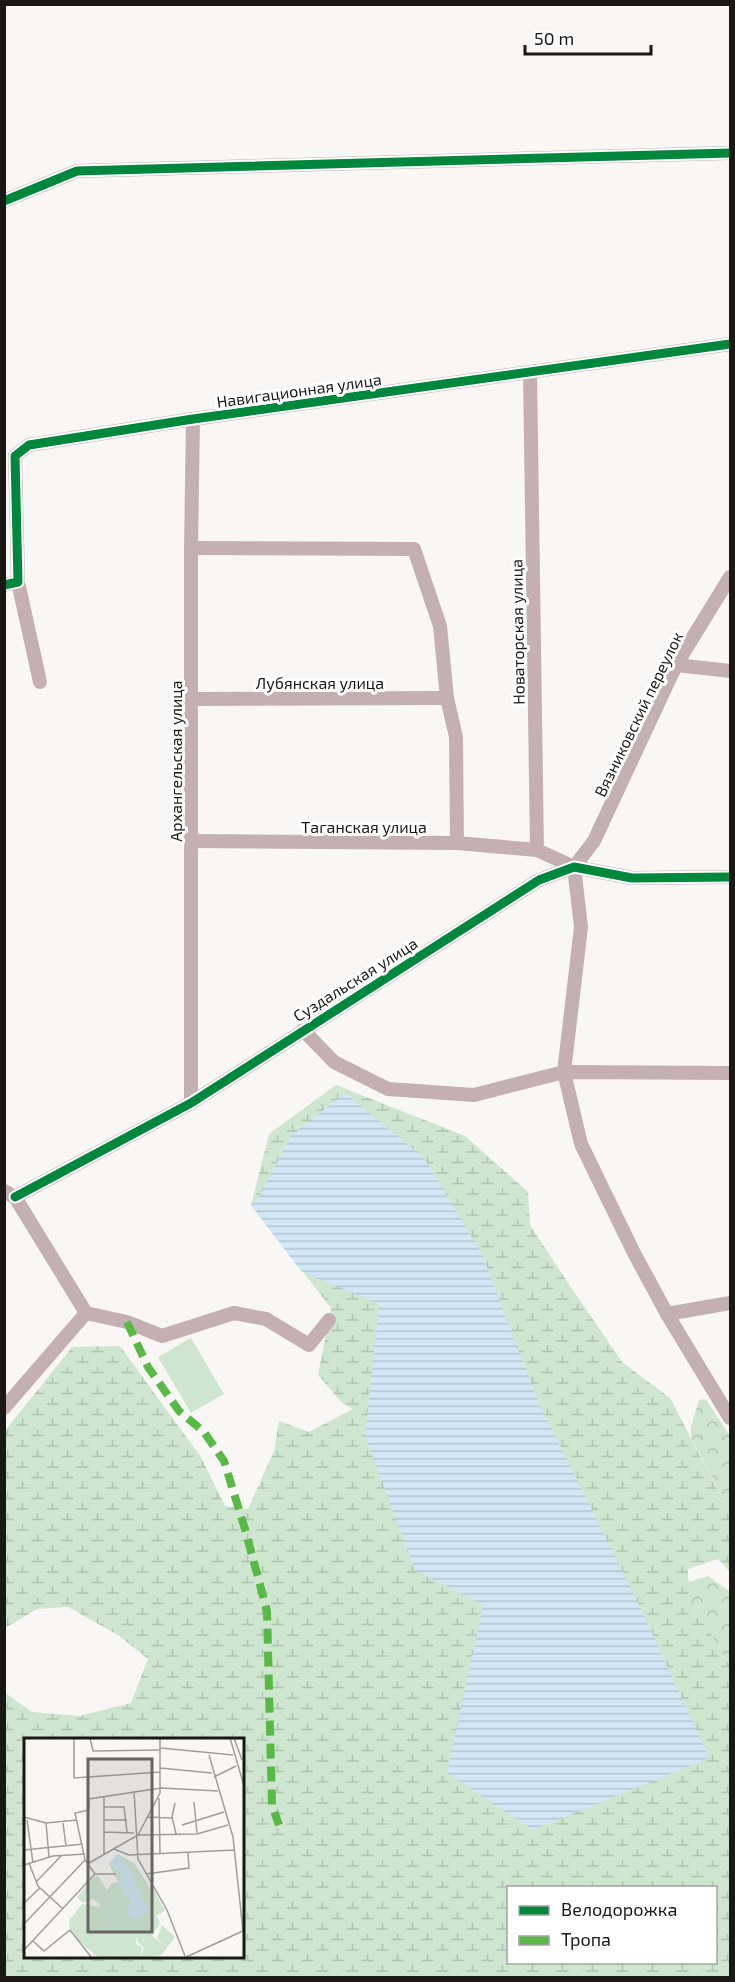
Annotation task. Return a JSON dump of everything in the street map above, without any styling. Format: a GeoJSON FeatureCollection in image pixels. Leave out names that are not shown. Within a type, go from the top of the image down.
{"type":"FeatureCollection","features":[{"type":"Feature","properties":{"kind":"street"},"geometry":{"type":"LineString","coordinates":[[4,201],[77,171],[730,153]]}},
{"type":"Feature","properties":{"kind":"street","name":"Навигационная улица"},"geometry":{"type":"LineString","coordinates":[[11,583],[15,456],[30,445],[193,419],[730,344]]}},
{"type":"Feature","properties":{"kind":"street","name":"Новаторская улица"},"geometry":{"type":"LineString","coordinates":[[530,373],[537,850]]}},
{"type":"Feature","properties":{"kind":"street","name":"Архангельская улица"},"geometry":{"type":"LineString","coordinates":[[191,1103],[193,419]]}},
{"type":"Feature","properties":{"kind":"street"},"geometry":{"type":"LineString","coordinates":[[191,548],[414,549],[440,626],[447,698],[456,737],[457,843]]}},
{"type":"Feature","properties":{"kind":"street","name":"Вязниковский переулок"},"geometry":{"type":"LineString","coordinates":[[574,867],[594,841],[676,665],[730,576]]}},
{"type":"Feature","properties":{"kind":"street"},"geometry":{"type":"LineString","coordinates":[[11,583],[40,682]]}},
{"type":"Feature","properties":{"kind":"street"},"geometry":{"type":"LineString","coordinates":[[676,665],[730,671]]}},
{"type":"Feature","properties":{"kind":"street","name":"Лубянская улица"},"geometry":{"type":"LineString","coordinates":[[192,699],[447,698]]}},
{"type":"Feature","properties":{"kind":"street","name":"Таганская улица"},"geometry":{"type":"LineString","coordinates":[[191,841],[457,843],[537,850]]}},
{"type":"Feature","properties":{"kind":"street"},"geometry":{"type":"LineString","coordinates":[[537,850],[574,867],[632,878],[730,876]]}},
{"type":"Feature","properties":{"kind":"street"},"geometry":{"type":"LineString","coordinates":[[574,867],[581,927],[564,1072],[581,1144],[634,1253],[667,1314],[730,1418]]}},
{"type":"Feature","properties":{"kind":"street","name":"Суздальская улица"},"geometry":{"type":"LineString","coordinates":[[10,1194],[191,1103],[539,880],[574,867]]}},
{"type":"Feature","properties":{"kind":"street"},"geometry":{"type":"LineString","coordinates":[[303,1030],[334,1062],[388,1089],[474,1095],[564,1072],[730,1073]]}},
{"type":"Feature","properties":{"kind":"street"},"geometry":{"type":"LineString","coordinates":[[10,1194],[86,1313],[127,1322],[162,1336],[234,1313],[266,1319],[309,1345],[329,1320]]}},
{"type":"Feature","properties":{"kind":"street"},"geometry":{"type":"LineString","coordinates":[[667,1314],[730,1303]]}},
{"type":"Feature","properties":{"kind":"street"},"geometry":{"type":"LineString","coordinates":[[4,1408],[86,1313]]}},
{"type":"Feature","properties":{"kind":"green space"},"geometry":{"type":"Polygon","coordinates":[[[336,1085],[465,1136],[528,1192],[530,1225],[623,1363],[670,1398],[730,1513],[730,1572],[718,1559],[688,1569],[689,1597],[730,1666],[730,1977],[5,1977],[4,1692],[32,1712],[79,1716],[131,1703],[148,1659],[118,1635],[68,1607],[37,1609],[5,1628],[5,1431],[72,1347],[120,1346],[201,1457],[225,1506],[248,1509],[274,1451],[279,1421],[309,1432],[353,1409],[342,1403],[318,1375],[331,1308],[251,1205],[269,1134],[336,1085]]]}},
{"type":"Feature","properties":{"kind":"green space"},"geometry":{"type":"Polygon","coordinates":[[[191,1338],[224,1394],[191,1413],[158,1357],[191,1338]]]}},
{"type":"Feature","properties":{"kind":"green space"},"geometry":{"type":"Polygon","coordinates":[[[706,1399],[730,1436],[730,1513],[691,1437],[691,1427],[699,1400],[706,1399]]]}},
{"type":"Feature","properties":{"kind":"green space"},"geometry":{"type":"Polygon","coordinates":[[[708,1576],[730,1592],[730,1666],[688,1597],[688,1582],[708,1576]]]}},
{"type":"Feature","properties":{"kind":"water"},"geometry":{"type":"Polygon","coordinates":[[[345,1093],[424,1158],[481,1252],[538,1401],[639,1605],[709,1758],[533,1830],[447,1773],[483,1605],[415,1570],[365,1436],[379,1304],[301,1271],[251,1205],[258,1199],[291,1136],[345,1093]]]}},
{"type":"Feature","properties":{"kind":"marked path"},"geometry":{"type":"LineString","coordinates":[[127,1322],[148,1367],[179,1411],[204,1432],[224,1461],[245,1529],[267,1611],[272,1805],[279,1825]]}},
{"type":"Feature","properties":{"kind":"cycle path"},"geometry":{"type":"LineString","coordinates":[[4,201],[77,171],[730,153]]}},
{"type":"Feature","properties":{"kind":"cycle path"},"geometry":{"type":"LineString","coordinates":[[4,585],[18,582],[15,456],[29,445],[193,419],[730,344]]}},
{"type":"Feature","properties":{"kind":"cycle path"},"geometry":{"type":"LineString","coordinates":[[15,1197],[191,1103],[539,880],[574,867],[632,878],[730,877]]}}]}
